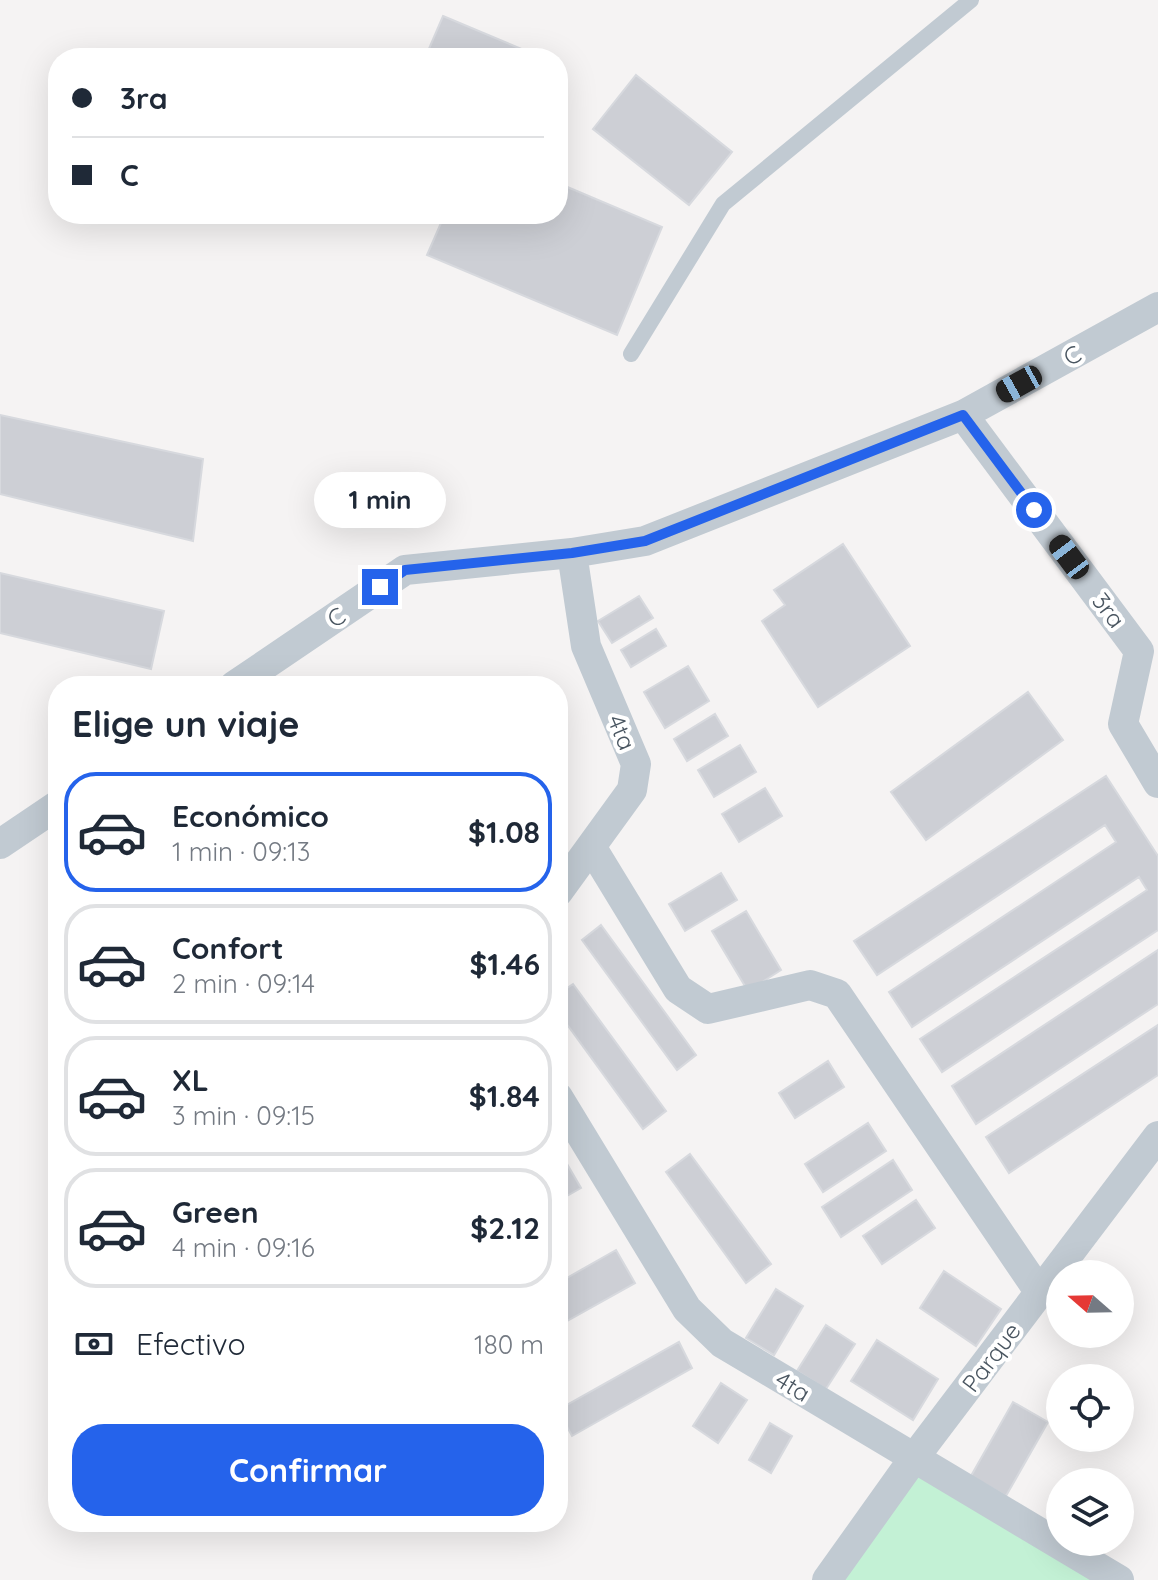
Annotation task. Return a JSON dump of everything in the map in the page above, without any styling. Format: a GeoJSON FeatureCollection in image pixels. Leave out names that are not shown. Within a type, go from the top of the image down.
{"type":"FeatureCollection","features":[{"type":"Feature","properties":{"kind":"street","name":"C"},"geometry":{"type":"LineString","coordinates":[[249,676],[405,570],[572,553],[645,541],[963,415],[1158,307]]}},
{"type":"Feature","properties":{"kind":"street","name":"3ra"},"geometry":{"type":"LineString","coordinates":[[963,415],[1139,651],[1123,724],[1158,783]]}},
{"type":"Feature","properties":{"kind":"street","name":"4ta"},"geometry":{"type":"LineString","coordinates":[[568,879],[632,790],[636,764],[586,646],[572,553]]}},
{"type":"Feature","properties":{"kind":"street"},"geometry":{"type":"LineString","coordinates":[[0,844],[48,812]]}},
{"type":"Feature","properties":{"kind":"street"},"geometry":{"type":"LineString","coordinates":[[592,848],[678,989],[708,1009],[810,985],[837,994],[1040,1293]]}},
{"type":"Feature","properties":{"kind":"street","name":"4ta"},"geometry":{"type":"LineString","coordinates":[[568,1113],[687,1309],[722,1343],[1119,1580]]}},
{"type":"Feature","properties":{"kind":"street","name":"Parque"},"geometry":{"type":"LineString","coordinates":[[827,1580],[914,1458],[1158,1136]]}},
{"type":"Feature","properties":{"kind":"lane"},"geometry":{"type":"LineString","coordinates":[[631,354],[723,204],[971,0]]}},
{"type":"Feature","properties":{"kind":"green space"},"geometry":{"type":"Polygon","coordinates":[[[919,1466],[1046,1546],[1046,1556],[1063,1556],[1101,1580],[839,1580],[919,1466]]]}},
{"type":"Feature","properties":{"kind":"building"},"geometry":{"type":"Polygon","coordinates":[[[443,16],[519,48],[429,48],[443,16]]]}},
{"type":"Feature","properties":{"kind":"building"},"geometry":{"type":"Polygon","coordinates":[[[636,75],[732,152],[689,205],[593,129],[636,75]]]}},
{"type":"Feature","properties":{"kind":"building"},"geometry":{"type":"Polygon","coordinates":[[[568,187],[662,227],[617,335],[427,255],[441,224],[568,224],[568,187]]]}},
{"type":"Feature","properties":{"kind":"building"},"geometry":{"type":"Polygon","coordinates":[[[0,415],[203,459],[193,541],[0,494],[0,415]]]}},
{"type":"Feature","properties":{"kind":"building"},"geometry":{"type":"Polygon","coordinates":[[[843,544],[910,646],[818,707],[762,621],[785,605],[774,590],[843,544]]]}},
{"type":"Feature","properties":{"kind":"building"},"geometry":{"type":"Polygon","coordinates":[[[0,573],[164,611],[151,669],[0,633],[0,573]]]}},
{"type":"Feature","properties":{"kind":"building"},"geometry":{"type":"Polygon","coordinates":[[[639,596],[653,618],[612,643],[598,621],[639,596]]]}},
{"type":"Feature","properties":{"kind":"building"},"geometry":{"type":"Polygon","coordinates":[[[656,629],[666,646],[631,667],[621,650],[656,629]]]}},
{"type":"Feature","properties":{"kind":"building"},"geometry":{"type":"Polygon","coordinates":[[[688,666],[709,701],[665,728],[644,692],[688,666]]]}},
{"type":"Feature","properties":{"kind":"building"},"geometry":{"type":"Polygon","coordinates":[[[1028,692],[1063,740],[926,840],[891,792],[1028,692]]]}},
{"type":"Feature","properties":{"kind":"building"},"geometry":{"type":"Polygon","coordinates":[[[715,714],[728,736],[687,761],[674,739],[715,714]]]}},
{"type":"Feature","properties":{"kind":"building"},"geometry":{"type":"Polygon","coordinates":[[[740,745],[756,772],[714,797],[698,770],[740,745]]]}},
{"type":"Feature","properties":{"kind":"building"},"geometry":{"type":"Polygon","coordinates":[[[1106,776],[1158,856],[1158,930],[942,1072],[920,1039],[1147,890],[1139,877],[912,1027],[889,992],[1116,842],[1105,825],[877,975],[854,941],[1106,776]]]}},
{"type":"Feature","properties":{"kind":"building"},"geometry":{"type":"Polygon","coordinates":[[[765,788],[782,816],[739,842],[722,814],[765,788]]]}},
{"type":"Feature","properties":{"kind":"building"},"geometry":{"type":"Polygon","coordinates":[[[721,873],[737,900],[685,931],[669,904],[721,873]]]}},
{"type":"Feature","properties":{"kind":"building"},"geometry":{"type":"Polygon","coordinates":[[[746,911],[781,970],[748,991],[712,931],[746,911]]]}},
{"type":"Feature","properties":{"kind":"building"},"geometry":{"type":"Polygon","coordinates":[[[601,925],[696,1055],[677,1070],[582,940],[601,925]]]}},
{"type":"Feature","properties":{"kind":"building"},"geometry":{"type":"Polygon","coordinates":[[[1158,950],[1158,1004],[976,1124],[952,1086],[1158,950]]]}},
{"type":"Feature","properties":{"kind":"building"},"geometry":{"type":"Polygon","coordinates":[[[573,984],[666,1111],[643,1129],[568,1026],[568,987],[573,984]]]}},
{"type":"Feature","properties":{"kind":"building"},"geometry":{"type":"Polygon","coordinates":[[[1158,1025],[1158,1075],[1009,1173],[986,1137],[1158,1025]]]}},
{"type":"Feature","properties":{"kind":"building"},"geometry":{"type":"Polygon","coordinates":[[[828,1061],[844,1087],[795,1118],[779,1093],[828,1061]]]}},
{"type":"Feature","properties":{"kind":"building"},"geometry":{"type":"Polygon","coordinates":[[[868,1123],[886,1151],[823,1192],[805,1164],[868,1123]]]}},
{"type":"Feature","properties":{"kind":"building"},"geometry":{"type":"Polygon","coordinates":[[[690,1154],[771,1264],[746,1283],[666,1172],[690,1154]]]}},
{"type":"Feature","properties":{"kind":"building"},"geometry":{"type":"Polygon","coordinates":[[[893,1160],[912,1190],[841,1237],[822,1207],[893,1160]]]}},
{"type":"Feature","properties":{"kind":"building"},"geometry":{"type":"Polygon","coordinates":[[[568,1166],[581,1188],[568,1195],[568,1166]]]}},
{"type":"Feature","properties":{"kind":"building"},"geometry":{"type":"Polygon","coordinates":[[[916,1200],[935,1228],[882,1264],[863,1236],[916,1200]]]}},
{"type":"Feature","properties":{"kind":"building"},"geometry":{"type":"Polygon","coordinates":[[[616,1250],[635,1283],[568,1320],[568,1277],[616,1250]]]}},
{"type":"Feature","properties":{"kind":"building"},"geometry":{"type":"Polygon","coordinates":[[[944,1271],[1001,1309],[976,1346],[920,1308],[944,1271]]]}},
{"type":"Feature","properties":{"kind":"building"},"geometry":{"type":"Polygon","coordinates":[[[776,1289],[803,1306],[774,1355],[746,1338],[776,1289]]]}},
{"type":"Feature","properties":{"kind":"building"},"geometry":{"type":"Polygon","coordinates":[[[826,1325],[855,1344],[826,1389],[797,1371],[826,1325]]]}},
{"type":"Feature","properties":{"kind":"building"},"geometry":{"type":"Polygon","coordinates":[[[877,1340],[938,1379],[913,1420],[851,1381],[877,1340]]]}},
{"type":"Feature","properties":{"kind":"building"},"geometry":{"type":"Polygon","coordinates":[[[679,1342],[692,1368],[572,1436],[568,1429],[568,1404],[679,1342]]]}},
{"type":"Feature","properties":{"kind":"building"},"geometry":{"type":"Polygon","coordinates":[[[721,1383],[747,1400],[718,1443],[693,1426],[721,1383]]]}},
{"type":"Feature","properties":{"kind":"building"},"geometry":{"type":"Polygon","coordinates":[[[1013,1402],[1046,1421],[1006,1496],[971,1476],[1013,1402]]]}},
{"type":"Feature","properties":{"kind":"building"},"geometry":{"type":"Polygon","coordinates":[[[770,1423],[792,1436],[771,1473],[749,1460],[770,1423]]]}},
{"type":"Feature","properties":{"kind":"route"},"geometry":{"type":"LineString","coordinates":[[380,587],[405,570],[572,553],[645,541],[963,415],[1034,510]]}}]}
